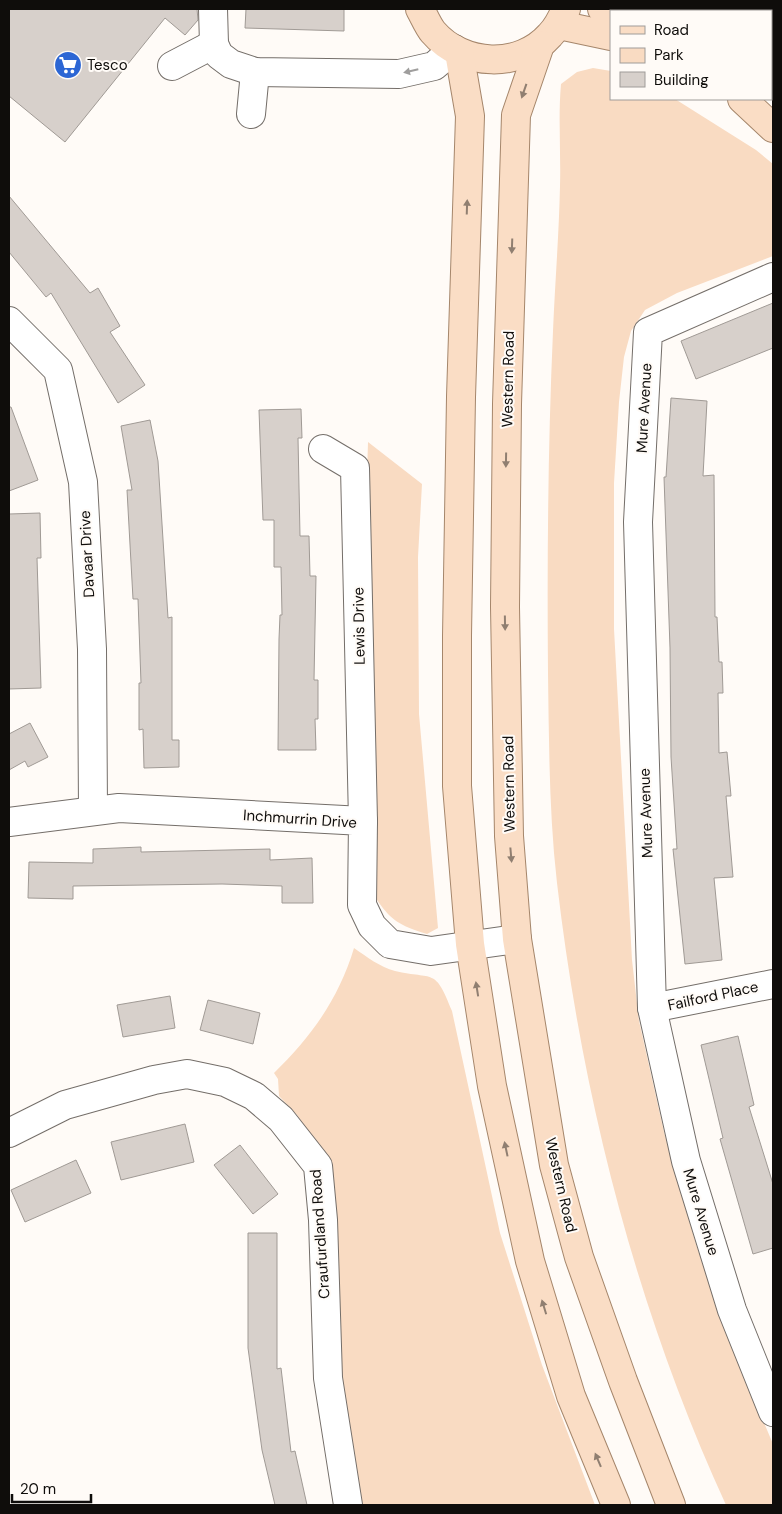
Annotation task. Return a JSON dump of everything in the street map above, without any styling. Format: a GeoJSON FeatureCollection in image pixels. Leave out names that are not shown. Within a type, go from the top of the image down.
{"type":"FeatureCollection","features":[{"type":"Feature","properties":{"kind":"main road"},"geometry":{"type":"LineString","coordinates":[[420,9],[433,32],[456,51],[475,58],[500,59],[525,53],[540,45],[562,17],[610,36]]}},
{"type":"Feature","properties":{"kind":"main road","name":"Western Road"},"geometry":{"type":"LineString","coordinates":[[540,45],[516,115],[507,404],[505,607],[509,826],[518,939],[556,1175],[579,1258],[623,1381],[671,1505]]}},
{"type":"Feature","properties":{"kind":"main road"},"geometry":{"type":"LineString","coordinates":[[456,51],[470,116],[460,417],[457,636],[457,786],[470,944],[492,1086],[530,1261],[571,1396],[616,1505]]}},
{"type":"Feature","properties":{"kind":"main road"},"geometry":{"type":"LineString","coordinates":[[743,100],[773,128]]}},
{"type":"Feature","properties":{"kind":"street"},"geometry":{"type":"LineString","coordinates":[[213,9],[214,44],[219,55],[231,64],[255,72],[399,74],[434,66],[456,51]]}},
{"type":"Feature","properties":{"kind":"street"},"geometry":{"type":"LineString","coordinates":[[172,66],[214,44]]}},
{"type":"Feature","properties":{"kind":"street"},"geometry":{"type":"LineString","coordinates":[[251,114],[255,72]]}},
{"type":"Feature","properties":{"kind":"street","name":"Mure Avenue"},"geometry":{"type":"LineString","coordinates":[[773,277],[648,332],[638,522],[652,1008],[686,1161],[732,1310],[773,1409]]}},
{"type":"Feature","properties":{"kind":"street","name":"Davaar Drive"},"geometry":{"type":"LineString","coordinates":[[9,321],[58,370],[83,482],[92,649],[93,811]]}},
{"type":"Feature","properties":{"kind":"street","name":"Lewis Drive"},"geometry":{"type":"LineString","coordinates":[[323,448],[355,468],[363,821]]}},
{"type":"Feature","properties":{"kind":"street","name":"Inchmurrin Drive"},"geometry":{"type":"LineString","coordinates":[[9,822],[119,808],[363,821],[362,905],[372,926],[390,944],[431,951],[470,944],[518,939]]}},
{"type":"Feature","properties":{"kind":"street","name":"Failford Place"},"geometry":{"type":"LineString","coordinates":[[652,1008],[773,984]]}},
{"type":"Feature","properties":{"kind":"street","name":"Craufurdland Road"},"geometry":{"type":"LineString","coordinates":[[9,1133],[65,1104],[154,1080],[187,1074],[225,1082],[254,1096],[281,1119],[318,1166],[323,1220],[328,1378],[348,1505]]}},
{"type":"Feature","properties":{"kind":"green space"},"geometry":{"type":"Polygon","coordinates":[[[593,68],[610,71],[610,100],[677,100],[756,150],[773,164],[773,256],[677,293],[645,310],[631,331],[624,357],[614,483],[614,629],[632,960],[639,1021],[664,1132],[696,1244],[725,1330],[773,1444],[773,1505],[726,1505],[694,1431],[665,1355],[617,1201],[598,1122],[581,1043],[557,883],[552,830],[548,673],[551,374],[559,222],[561,84],[577,72],[593,68]]]}},
{"type":"Feature","properties":{"kind":"green space"},"geometry":{"type":"Polygon","coordinates":[[[368,442],[422,484],[418,557],[419,714],[438,928],[427,934],[396,921],[375,897],[366,512],[368,442]]]}},
{"type":"Feature","properties":{"kind":"green space"},"geometry":{"type":"Polygon","coordinates":[[[354,948],[389,969],[432,978],[437,981],[446,997],[452,1011],[500,1233],[542,1365],[595,1505],[363,1505],[353,1461],[339,1368],[336,1230],[332,1179],[314,1140],[297,1115],[279,1096],[278,1079],[274,1073],[300,1045],[323,1015],[341,983],[354,948]]]}},
{"type":"Feature","properties":{"kind":"building","name":"Tesco"},"geometry":{"type":"Polygon","coordinates":[[[9,9],[197,9],[198,20],[185,35],[165,18],[65,142],[9,96],[9,9]]]}},
{"type":"Feature","properties":{"kind":"building"},"geometry":{"type":"Polygon","coordinates":[[[246,9],[344,9],[344,31],[245,28],[246,9]]]}},
{"type":"Feature","properties":{"kind":"building"},"geometry":{"type":"Polygon","coordinates":[[[9,196],[90,293],[98,288],[120,326],[110,332],[145,385],[118,403],[51,293],[46,297],[9,252],[9,196]]]}},
{"type":"Feature","properties":{"kind":"building"},"geometry":{"type":"Polygon","coordinates":[[[773,303],[773,348],[696,379],[681,341],[773,303]]]}},
{"type":"Feature","properties":{"kind":"building"},"geometry":{"type":"Polygon","coordinates":[[[671,398],[707,401],[703,476],[714,475],[715,617],[717,617],[719,662],[722,662],[723,693],[718,693],[719,753],[727,752],[731,796],[726,796],[733,877],[714,878],[722,960],[685,964],[673,849],[677,849],[671,757],[670,648],[664,477],[666,477],[671,398]]]}},
{"type":"Feature","properties":{"kind":"building"},"geometry":{"type":"Polygon","coordinates":[[[9,407],[11,407],[38,480],[9,491],[9,407]]]}},
{"type":"Feature","properties":{"kind":"building"},"geometry":{"type":"Polygon","coordinates":[[[301,409],[302,438],[298,438],[300,536],[309,536],[310,576],[316,576],[314,680],[318,680],[318,719],[315,719],[316,750],[278,750],[279,639],[280,615],[282,615],[281,567],[274,567],[274,520],[263,520],[259,410],[301,409]]]}},
{"type":"Feature","properties":{"kind":"building"},"geometry":{"type":"Polygon","coordinates":[[[150,420],[158,461],[168,618],[172,617],[172,740],[179,740],[179,767],[144,768],[143,729],[139,730],[139,683],[141,683],[138,599],[133,599],[127,490],[132,490],[121,426],[150,420]]]}},
{"type":"Feature","properties":{"kind":"building"},"geometry":{"type":"Polygon","coordinates":[[[40,513],[41,558],[37,558],[41,688],[9,689],[9,514],[40,513]]]}},
{"type":"Feature","properties":{"kind":"building"},"geometry":{"type":"Polygon","coordinates":[[[30,723],[48,757],[28,767],[25,761],[9,770],[9,734],[30,723]]]}},
{"type":"Feature","properties":{"kind":"building"},"geometry":{"type":"Polygon","coordinates":[[[141,847],[141,852],[270,849],[270,860],[312,858],[313,903],[282,903],[282,886],[222,884],[73,886],[73,899],[28,898],[29,862],[93,863],[93,849],[141,847]]]}},
{"type":"Feature","properties":{"kind":"building"},"geometry":{"type":"Polygon","coordinates":[[[170,996],[175,1028],[123,1037],[117,1005],[170,996]]]}},
{"type":"Feature","properties":{"kind":"building"},"geometry":{"type":"Polygon","coordinates":[[[208,1000],[260,1013],[253,1044],[200,1030],[208,1000]]]}},
{"type":"Feature","properties":{"kind":"building"},"geometry":{"type":"Polygon","coordinates":[[[738,1036],[754,1105],[749,1107],[773,1184],[773,1248],[753,1254],[720,1139],[723,1138],[701,1045],[738,1036]]]}},
{"type":"Feature","properties":{"kind":"building"},"geometry":{"type":"Polygon","coordinates":[[[185,1124],[194,1162],[121,1180],[111,1142],[185,1124]]]}},
{"type":"Feature","properties":{"kind":"building"},"geometry":{"type":"Polygon","coordinates":[[[240,1145],[278,1194],[253,1214],[214,1165],[240,1145]]]}},
{"type":"Feature","properties":{"kind":"building"},"geometry":{"type":"Polygon","coordinates":[[[76,1160],[91,1193],[25,1222],[11,1190],[76,1160]]]}},
{"type":"Feature","properties":{"kind":"building"},"geometry":{"type":"Polygon","coordinates":[[[248,1233],[277,1233],[277,1369],[281,1368],[291,1452],[295,1451],[307,1505],[275,1505],[262,1450],[248,1348],[248,1233]]]}},
{"type":"Feature","properties":{"kind":"place","name":"Tesco"},"geometry":{"type":"Point","coordinates":[68,65]}}]}
